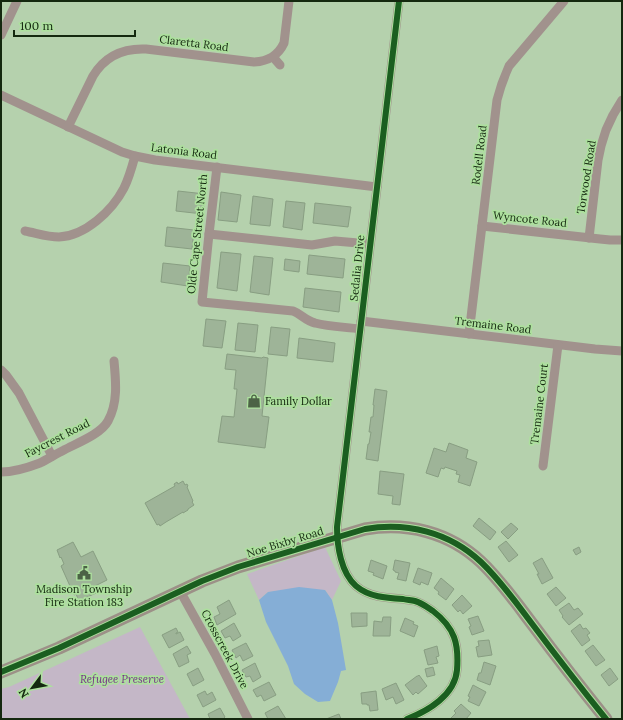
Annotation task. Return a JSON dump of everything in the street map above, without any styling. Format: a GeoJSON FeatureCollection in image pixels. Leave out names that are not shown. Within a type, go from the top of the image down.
{"type":"FeatureCollection","features":[{"type":"Feature","properties":{"kind":"street"},"geometry":{"type":"LineString","coordinates":[[1,35],[17,1]]}},
{"type":"Feature","properties":{"kind":"street"},"geometry":{"type":"LineString","coordinates":[[280,65],[273,57],[281,49],[284,43],[289,1]]}},
{"type":"Feature","properties":{"kind":"street","name":"Sedalia Drive"},"geometry":{"type":"LineString","coordinates":[[337,537],[338,514],[399,1]]}},
{"type":"Feature","properties":{"kind":"street","name":"Rodell Road"},"geometry":{"type":"LineString","coordinates":[[470,334],[498,100],[504,77],[509,66],[516,57],[564,1]]}},
{"type":"Feature","properties":{"kind":"street","name":"Claretta Road"},"geometry":{"type":"LineString","coordinates":[[68,127],[97,69],[103,63],[119,53],[128,50],[146,49],[254,62],[267,60],[273,57]]}},
{"type":"Feature","properties":{"kind":"street","name":"Latonia Road"},"geometry":{"type":"LineString","coordinates":[[1,95],[122,152],[135,156],[155,160],[377,187]]}},
{"type":"Feature","properties":{"kind":"street","name":"Torwood Road"},"geometry":{"type":"LineString","coordinates":[[589,238],[601,146],[606,130],[622,100]]}},
{"type":"Feature","properties":{"kind":"street"},"geometry":{"type":"LineString","coordinates":[[25,231],[50,237],[60,237],[81,231],[93,223],[115,202],[130,175],[135,156]]}},
{"type":"Feature","properties":{"kind":"street","name":"Olde Cape Street North"},"geometry":{"type":"LineString","coordinates":[[202,302],[208,234],[217,167]]}},
{"type":"Feature","properties":{"kind":"street","name":"Wyncote Road"},"geometry":{"type":"LineString","coordinates":[[482,226],[589,238],[622,240]]}},
{"type":"Feature","properties":{"kind":"street"},"geometry":{"type":"LineString","coordinates":[[208,234],[312,245],[335,241],[370,244]]}},
{"type":"Feature","properties":{"kind":"street","name":"Tremaine Road"},"geometry":{"type":"LineString","coordinates":[[202,302],[293,311],[315,323],[361,325],[470,334],[622,351]]}},
{"type":"Feature","properties":{"kind":"street","name":"Tremaine Court"},"geometry":{"type":"LineString","coordinates":[[543,466],[558,345]]}},
{"type":"Feature","properties":{"kind":"street","name":"Faycrest Road"},"geometry":{"type":"LineString","coordinates":[[1,472],[12,472],[40,462],[98,431],[107,423],[112,413],[115,400],[116,388],[114,361]]}},
{"type":"Feature","properties":{"kind":"street"},"geometry":{"type":"LineString","coordinates":[[1,370],[19,393],[52,456]]}},
{"type":"Feature","properties":{"kind":"street","name":"Noe Bixby Road"},"geometry":{"type":"LineString","coordinates":[[1,672],[59,648],[202,581],[238,567],[365,529],[384,527],[412,528],[424,530],[459,546],[494,575],[606,719]]}},
{"type":"Feature","properties":{"kind":"street"},"geometry":{"type":"LineString","coordinates":[[337,537],[339,552],[346,572],[356,586],[370,595],[414,601],[424,605],[442,618],[451,630],[455,640],[458,650],[458,661],[457,673],[452,685],[439,701],[407,719]]}},
{"type":"Feature","properties":{"kind":"street","name":"Crosscreek Drive"},"geometry":{"type":"LineString","coordinates":[[180,592],[215,654],[248,719]]}},
{"type":"Feature","properties":{"kind":"green space"},"geometry":{"type":"Polygon","coordinates":[[[325,547],[341,581],[332,600],[325,590],[268,592],[259,600],[247,574],[325,547]]]}},
{"type":"Feature","properties":{"kind":"green space","name":"Refugee Preserve"},"geometry":{"type":"Polygon","coordinates":[[[140,627],[190,719],[1,719],[1,689],[9,687],[140,627]]]}},
{"type":"Feature","properties":{"kind":"water"},"geometry":{"type":"Polygon","coordinates":[[[299,587],[325,590],[332,600],[338,623],[346,670],[341,671],[330,701],[318,702],[305,694],[294,684],[288,666],[266,622],[259,600],[268,592],[299,587]]]}},
{"type":"Feature","properties":{"kind":"building"},"geometry":{"type":"Polygon","coordinates":[[[178,191],[205,194],[203,214],[176,211],[178,191]]]}},
{"type":"Feature","properties":{"kind":"building"},"geometry":{"type":"Polygon","coordinates":[[[221,192],[241,195],[237,222],[218,220],[221,192]]]}},
{"type":"Feature","properties":{"kind":"building"},"geometry":{"type":"Polygon","coordinates":[[[253,196],[273,199],[270,226],[250,224],[253,196]]]}},
{"type":"Feature","properties":{"kind":"building"},"geometry":{"type":"Polygon","coordinates":[[[286,201],[305,203],[302,230],[283,227],[286,201]]]}},
{"type":"Feature","properties":{"kind":"building"},"geometry":{"type":"Polygon","coordinates":[[[315,203],[351,207],[348,227],[313,223],[315,203]]]}},
{"type":"Feature","properties":{"kind":"building"},"geometry":{"type":"Polygon","coordinates":[[[167,227],[194,230],[192,249],[165,246],[167,227]]]}},
{"type":"Feature","properties":{"kind":"building"},"geometry":{"type":"Polygon","coordinates":[[[221,252],[241,254],[237,291],[217,288],[221,252]]]}},
{"type":"Feature","properties":{"kind":"building"},"geometry":{"type":"Polygon","coordinates":[[[309,255],[345,259],[343,278],[307,274],[309,255]]]}},
{"type":"Feature","properties":{"kind":"building"},"geometry":{"type":"Polygon","coordinates":[[[254,256],[273,258],[269,295],[250,292],[254,256]]]}},
{"type":"Feature","properties":{"kind":"building"},"geometry":{"type":"Polygon","coordinates":[[[285,259],[300,261],[299,272],[284,270],[285,259]]]}},
{"type":"Feature","properties":{"kind":"building"},"geometry":{"type":"Polygon","coordinates":[[[163,263],[190,266],[188,286],[161,282],[163,263]]]}},
{"type":"Feature","properties":{"kind":"building"},"geometry":{"type":"Polygon","coordinates":[[[305,288],[341,292],[339,312],[303,307],[305,288]]]}},
{"type":"Feature","properties":{"kind":"building"},"geometry":{"type":"Polygon","coordinates":[[[206,319],[226,321],[222,348],[203,346],[206,319]]]}},
{"type":"Feature","properties":{"kind":"building"},"geometry":{"type":"Polygon","coordinates":[[[238,323],[258,325],[255,352],[235,350],[238,323]]]}},
{"type":"Feature","properties":{"kind":"building"},"geometry":{"type":"Polygon","coordinates":[[[271,327],[290,329],[287,356],[268,354],[271,327]]]}},
{"type":"Feature","properties":{"kind":"building"},"geometry":{"type":"Polygon","coordinates":[[[299,338],[335,343],[333,362],[297,358],[299,338]]]}},
{"type":"Feature","properties":{"kind":"building"},"geometry":{"type":"Polygon","coordinates":[[[227,354],[268,358],[262,416],[269,417],[265,448],[218,442],[222,416],[234,417],[237,389],[234,389],[236,370],[225,369],[227,354]]]}},
{"type":"Feature","properties":{"kind":"building"},"geometry":{"type":"Polygon","coordinates":[[[375,389],[387,391],[378,461],[366,459],[371,432],[369,432],[371,417],[373,417],[375,389]]]}},
{"type":"Feature","properties":{"kind":"building"},"geometry":{"type":"Polygon","coordinates":[[[449,443],[468,450],[466,458],[477,462],[470,486],[458,482],[460,475],[456,474],[457,471],[445,467],[444,469],[441,468],[438,477],[426,473],[434,448],[446,452],[449,443]]]}},
{"type":"Feature","properties":{"kind":"building"},"geometry":{"type":"Polygon","coordinates":[[[380,471],[404,474],[400,505],[392,504],[393,496],[378,494],[380,471]]]}},
{"type":"Feature","properties":{"kind":"building"},"geometry":{"type":"Polygon","coordinates":[[[183,481],[185,485],[187,484],[188,486],[187,487],[194,505],[160,526],[159,524],[157,525],[145,503],[175,486],[174,484],[177,482],[178,484],[183,481]]]}},
{"type":"Feature","properties":{"kind":"building"},"geometry":{"type":"Polygon","coordinates":[[[479,518],[496,532],[490,540],[473,526],[479,518]]]}},
{"type":"Feature","properties":{"kind":"building"},"geometry":{"type":"Polygon","coordinates":[[[511,523],[518,529],[508,539],[501,532],[511,523]]]}},
{"type":"Feature","properties":{"kind":"building"},"geometry":{"type":"Polygon","coordinates":[[[506,541],[518,555],[509,562],[498,547],[506,541]]]}},
{"type":"Feature","properties":{"kind":"building","name":"Madison Township Fire Station 183"},"geometry":{"type":"Polygon","coordinates":[[[73,542],[81,557],[93,551],[107,580],[93,587],[96,593],[79,601],[76,594],[74,595],[61,566],[64,564],[57,550],[73,542]]]}},
{"type":"Feature","properties":{"kind":"building"},"geometry":{"type":"Polygon","coordinates":[[[579,547],[581,552],[576,555],[573,550],[579,547]]]}},
{"type":"Feature","properties":{"kind":"building"},"geometry":{"type":"Polygon","coordinates":[[[542,558],[553,578],[542,584],[533,563],[542,558]]]}},
{"type":"Feature","properties":{"kind":"building"},"geometry":{"type":"Polygon","coordinates":[[[371,560],[387,566],[383,579],[368,571],[371,560]]]}},
{"type":"Feature","properties":{"kind":"building"},"geometry":{"type":"Polygon","coordinates":[[[395,560],[410,563],[406,581],[397,579],[399,573],[393,570],[395,560]]]}},
{"type":"Feature","properties":{"kind":"building"},"geometry":{"type":"Polygon","coordinates":[[[418,568],[432,573],[428,585],[421,582],[420,585],[413,582],[418,568]]]}},
{"type":"Feature","properties":{"kind":"building"},"geometry":{"type":"Polygon","coordinates":[[[441,578],[454,589],[446,600],[438,594],[439,592],[434,588],[441,578]]]}},
{"type":"Feature","properties":{"kind":"building"},"geometry":{"type":"Polygon","coordinates":[[[556,587],[566,598],[556,606],[547,594],[556,587]]]}},
{"type":"Feature","properties":{"kind":"building"},"geometry":{"type":"Polygon","coordinates":[[[462,595],[472,606],[463,614],[460,610],[458,612],[452,605],[462,595]]]}},
{"type":"Feature","properties":{"kind":"building"},"geometry":{"type":"Polygon","coordinates":[[[229,600],[236,614],[217,625],[214,617],[220,614],[217,607],[229,600]]]}},
{"type":"Feature","properties":{"kind":"building"},"geometry":{"type":"Polygon","coordinates":[[[569,603],[574,610],[578,608],[583,614],[569,625],[562,617],[563,616],[559,610],[569,603]]]}},
{"type":"Feature","properties":{"kind":"building"},"geometry":{"type":"Polygon","coordinates":[[[351,613],[367,613],[367,626],[352,627],[351,613]]]}},
{"type":"Feature","properties":{"kind":"building"},"geometry":{"type":"Polygon","coordinates":[[[478,616],[484,631],[472,635],[469,627],[471,626],[468,619],[478,616]]]}},
{"type":"Feature","properties":{"kind":"building"},"geometry":{"type":"Polygon","coordinates":[[[383,617],[391,617],[390,636],[373,636],[374,621],[382,622],[383,617]]]}},
{"type":"Feature","properties":{"kind":"building"},"geometry":{"type":"Polygon","coordinates":[[[405,618],[414,622],[413,624],[418,626],[414,637],[400,631],[405,618]]]}},
{"type":"Feature","properties":{"kind":"building"},"geometry":{"type":"Polygon","coordinates":[[[234,623],[241,636],[233,641],[230,636],[225,638],[221,631],[234,623]]]}},
{"type":"Feature","properties":{"kind":"building"},"geometry":{"type":"Polygon","coordinates":[[[580,624],[583,629],[586,628],[590,633],[587,635],[590,640],[582,646],[571,631],[580,624]]]}},
{"type":"Feature","properties":{"kind":"building"},"geometry":{"type":"Polygon","coordinates":[[[176,628],[178,632],[176,634],[180,632],[184,640],[169,648],[162,635],[176,628]]]}},
{"type":"Feature","properties":{"kind":"building"},"geometry":{"type":"Polygon","coordinates":[[[489,640],[492,655],[478,657],[476,647],[479,646],[478,641],[489,640]]]}},
{"type":"Feature","properties":{"kind":"building"},"geometry":{"type":"Polygon","coordinates":[[[246,643],[253,656],[243,661],[240,655],[236,658],[232,650],[246,643]]]}},
{"type":"Feature","properties":{"kind":"building"},"geometry":{"type":"Polygon","coordinates":[[[593,645],[605,660],[596,666],[585,651],[593,645]]]}},
{"type":"Feature","properties":{"kind":"building"},"geometry":{"type":"Polygon","coordinates":[[[187,646],[191,653],[187,655],[189,662],[179,667],[173,654],[187,646]]]}},
{"type":"Feature","properties":{"kind":"building"},"geometry":{"type":"Polygon","coordinates":[[[437,646],[439,656],[436,657],[438,663],[428,665],[424,650],[437,646]]]}},
{"type":"Feature","properties":{"kind":"building"},"geometry":{"type":"Polygon","coordinates":[[[484,662],[496,666],[490,685],[477,680],[484,662]]]}},
{"type":"Feature","properties":{"kind":"building"},"geometry":{"type":"Polygon","coordinates":[[[255,663],[261,677],[253,682],[250,676],[246,677],[242,670],[255,663]]]}},
{"type":"Feature","properties":{"kind":"building"},"geometry":{"type":"Polygon","coordinates":[[[433,667],[435,675],[427,677],[425,669],[433,667]]]}},
{"type":"Feature","properties":{"kind":"building"},"geometry":{"type":"Polygon","coordinates":[[[198,668],[204,680],[193,686],[187,674],[198,668]]]}},
{"type":"Feature","properties":{"kind":"building"},"geometry":{"type":"Polygon","coordinates":[[[610,668],[618,679],[609,686],[601,675],[610,668]]]}},
{"type":"Feature","properties":{"kind":"building"},"geometry":{"type":"Polygon","coordinates":[[[419,675],[427,686],[418,694],[416,692],[413,695],[405,685],[419,675]]]}},
{"type":"Feature","properties":{"kind":"building"},"geometry":{"type":"Polygon","coordinates":[[[269,682],[276,695],[264,701],[261,695],[257,697],[253,690],[269,682]]]}},
{"type":"Feature","properties":{"kind":"building"},"geometry":{"type":"Polygon","coordinates":[[[396,683],[404,700],[396,704],[393,697],[386,700],[382,689],[396,683]]]}},
{"type":"Feature","properties":{"kind":"building"},"geometry":{"type":"Polygon","coordinates":[[[473,685],[486,692],[479,706],[468,701],[470,697],[468,696],[473,685]]]}},
{"type":"Feature","properties":{"kind":"building"},"geometry":{"type":"Polygon","coordinates":[[[205,691],[207,695],[212,692],[216,700],[203,707],[197,695],[205,691]]]}},
{"type":"Feature","properties":{"kind":"building"},"geometry":{"type":"Polygon","coordinates":[[[376,691],[378,710],[370,711],[369,705],[362,704],[361,693],[376,691]]]}},
{"type":"Feature","properties":{"kind":"building"},"geometry":{"type":"Polygon","coordinates":[[[461,704],[471,713],[466,719],[452,719],[451,718],[456,713],[454,711],[461,704]]]}},
{"type":"Feature","properties":{"kind":"building"},"geometry":{"type":"Polygon","coordinates":[[[278,706],[286,719],[268,719],[265,713],[278,706]]]}},
{"type":"Feature","properties":{"kind":"building"},"geometry":{"type":"Polygon","coordinates":[[[220,708],[225,719],[210,719],[208,714],[220,708]]]}},
{"type":"Feature","properties":{"kind":"building"},"geometry":{"type":"Polygon","coordinates":[[[339,714],[341,719],[326,719],[339,714]]]}},
{"type":"Feature","properties":{"kind":"cycle path"},"geometry":{"type":"LineString","coordinates":[[399,1],[337,527],[339,551],[343,567],[351,581],[356,586],[372,595],[403,599],[422,604],[440,617],[451,630],[454,637],[457,652],[457,670],[451,687],[432,707],[407,719]]}},
{"type":"Feature","properties":{"kind":"cycle path"},"geometry":{"type":"LineString","coordinates":[[1,672],[59,648],[202,581],[238,567],[365,529],[381,527],[412,528],[455,543],[481,562],[508,593],[606,719]]}},
{"type":"Feature","properties":{"kind":"place","name":"Family Dollar"},"geometry":{"type":"Point","coordinates":[254,401]}},
{"type":"Feature","properties":{"kind":"place","name":"Madison Township Fire Station 183"},"geometry":{"type":"Point","coordinates":[84,573]}}]}
